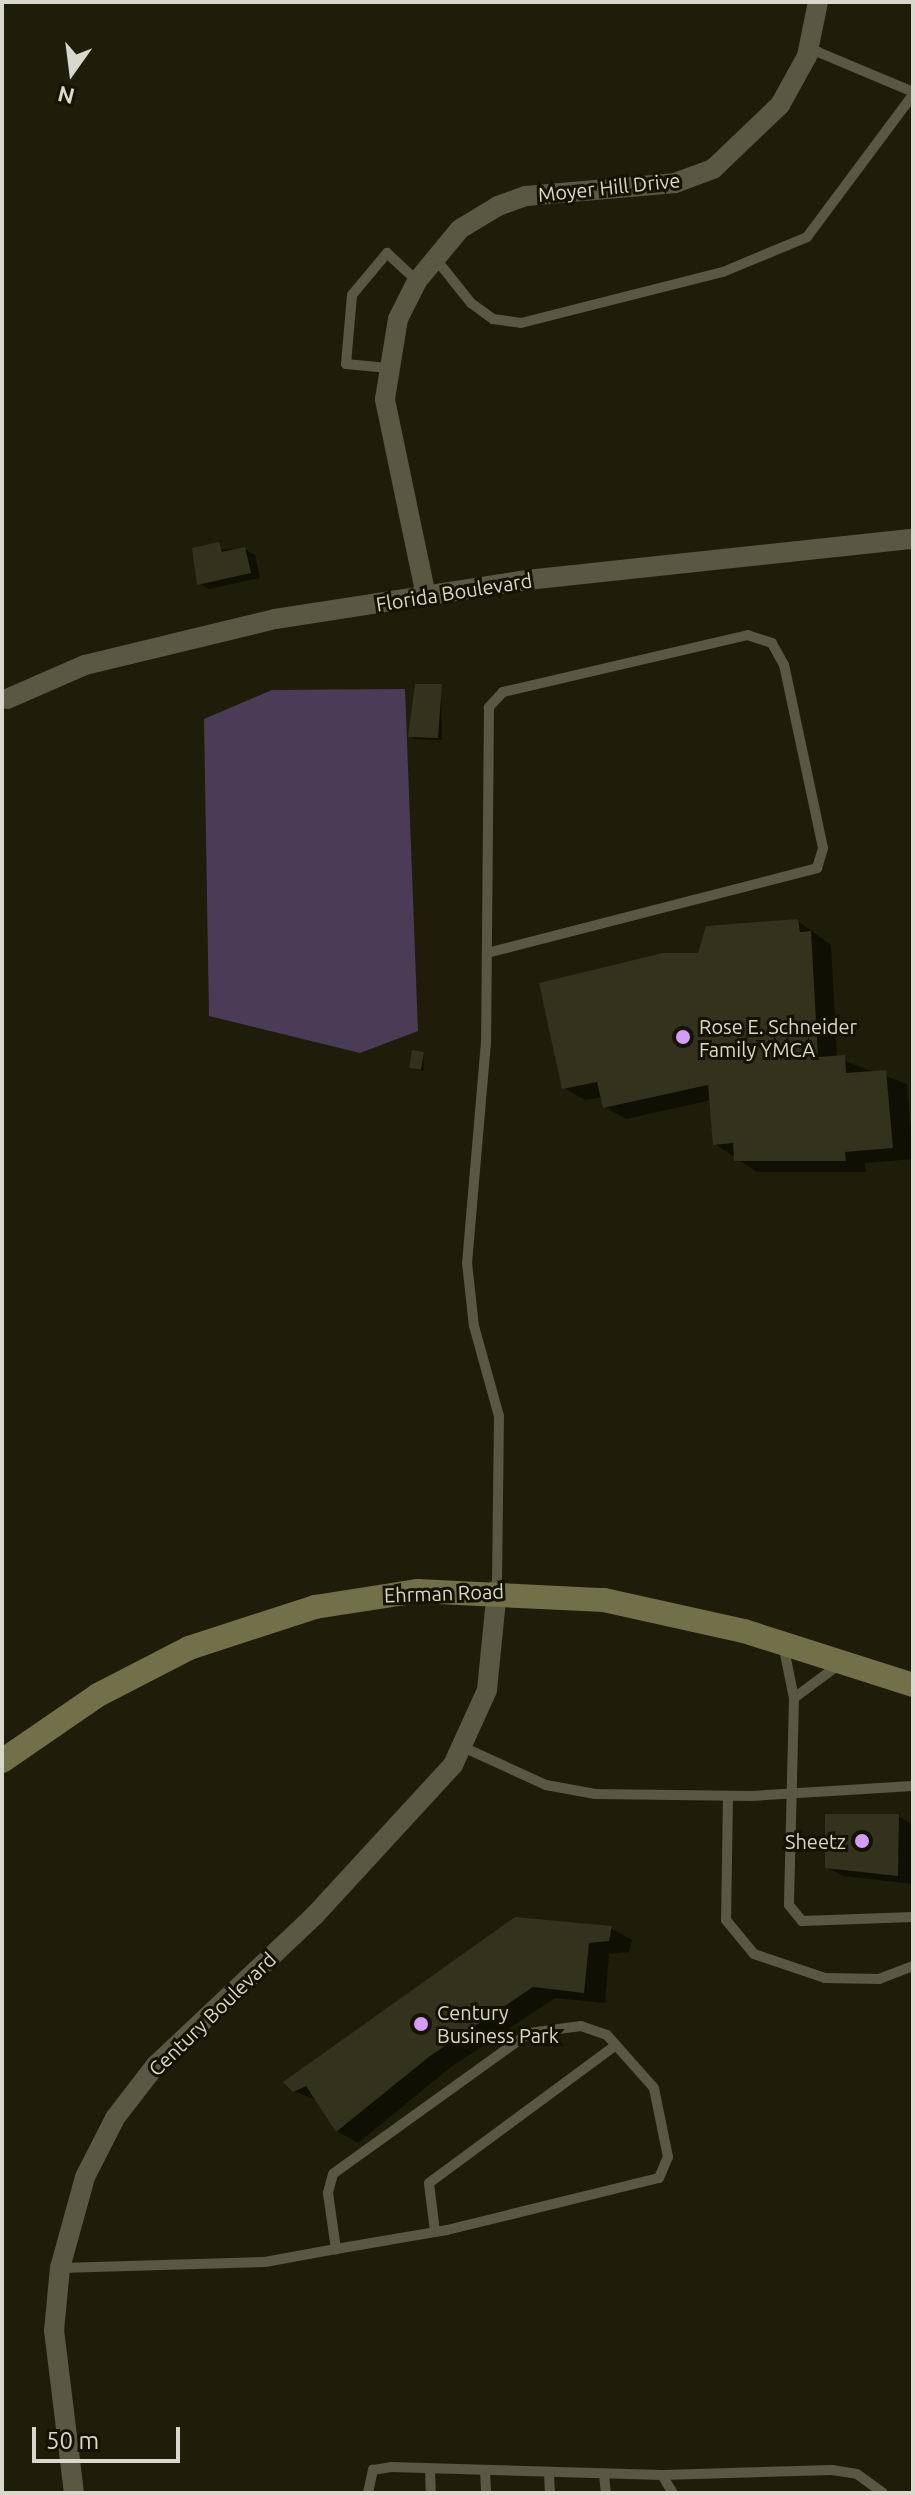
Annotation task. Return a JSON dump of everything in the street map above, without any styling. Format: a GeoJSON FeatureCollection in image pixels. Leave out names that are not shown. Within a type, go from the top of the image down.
{"type":"FeatureCollection","features":[{"type":"Feature","properties":{"kind":"street","name":"Moyer Hill Drive"},"geometry":{"type":"LineString","coordinates":[[426,596],[390,444],[388,368],[417,281],[434,256],[460,229],[526,196],[675,183],[713,169],[780,105],[807,56],[818,2]]}},
{"type":"Feature","properties":{"kind":"street","name":"Florida Boulevard"},"geometry":{"type":"LineString","coordinates":[[7,699],[85,665],[222,629],[426,596],[913,539]]}},
{"type":"Feature","properties":{"kind":"street","name":"Ehrman Road"},"geometry":{"type":"LineString","coordinates":[[2,1761],[130,1677],[220,1636],[347,1600],[497,1589],[604,1600],[783,1642],[913,1685]]}},
{"type":"Feature","properties":{"kind":"street","name":"Century Boulevard"},"geometry":{"type":"LineString","coordinates":[[74,2493],[54,2361],[60,2268],[85,2177],[133,2092],[315,1915],[465,1748],[487,1690],[497,1589]]}},
{"type":"Feature","properties":{"kind":"lane"},"geometry":{"type":"LineString","coordinates":[[434,256],[471,303],[493,319],[521,323],[736,268],[807,237],[913,94],[818,52],[807,56]]}},
{"type":"Feature","properties":{"kind":"lane"},"geometry":{"type":"LineString","coordinates":[[388,368],[346,364],[352,295],[387,253],[417,281]]}},
{"type":"Feature","properties":{"kind":"lane"},"geometry":{"type":"LineString","coordinates":[[487,953],[817,868],[823,848],[784,665],[772,643],[748,635],[492,697],[482,1131],[467,1263],[474,1326],[499,1416],[497,1589]]}},
{"type":"Feature","properties":{"kind":"lane"},"geometry":{"type":"LineString","coordinates":[[783,1642],[794,1698],[789,1905],[796,1918],[913,1917]]}},
{"type":"Feature","properties":{"kind":"lane"},"geometry":{"type":"LineString","coordinates":[[794,1698],[844,1661]]}},
{"type":"Feature","properties":{"kind":"lane"},"geometry":{"type":"LineString","coordinates":[[465,1748],[546,1785],[595,1794],[728,1796],[913,1786]]}},
{"type":"Feature","properties":{"kind":"lane"},"geometry":{"type":"LineString","coordinates":[[728,1796],[726,1920],[754,1954],[825,1978],[879,1979],[913,1966]]}},
{"type":"Feature","properties":{"kind":"lane"},"geometry":{"type":"LineString","coordinates":[[60,2268],[265,2262],[435,2232],[659,2178],[668,2157],[654,2088],[616,2045],[581,2026],[529,2033],[333,2174],[328,2193],[336,2249]]}},
{"type":"Feature","properties":{"kind":"lane"},"geometry":{"type":"LineString","coordinates":[[435,2232],[429,2183],[616,2045]]}},
{"type":"Feature","properties":{"kind":"lane"},"geometry":{"type":"LineString","coordinates":[[430,2469],[431,2493]]}},
{"type":"Feature","properties":{"kind":"lane"},"geometry":{"type":"LineString","coordinates":[[368,2493],[373,2470],[430,2469],[604,2475],[832,2470],[857,2474],[883,2493]]}},
{"type":"Feature","properties":{"kind":"lane"},"geometry":{"type":"LineString","coordinates":[[485,2471],[486,2493]]}},
{"type":"Feature","properties":{"kind":"lane"},"geometry":{"type":"LineString","coordinates":[[549,2474],[550,2493]]}},
{"type":"Feature","properties":{"kind":"lane"},"geometry":{"type":"LineString","coordinates":[[604,2475],[606,2493]]}},
{"type":"Feature","properties":{"kind":"lane"},"geometry":{"type":"LineString","coordinates":[[662,2475],[673,2493]]}},
{"type":"Feature","properties":{"kind":"shaded area"},"geometry":{"type":"Polygon","coordinates":[[[405,689],[418,1031],[360,1053],[209,1016],[204,719],[272,690],[405,689]]]}},
{"type":"Feature","properties":{"kind":"building"},"geometry":{"type":"Polygon","coordinates":[[[219,542],[222,552],[245,547],[251,573],[197,585],[192,548],[219,542]]]}},
{"type":"Feature","properties":{"kind":"building"},"geometry":{"type":"Polygon","coordinates":[[[415,684],[442,684],[438,738],[408,737],[415,684]]]}},
{"type":"Feature","properties":{"kind":"building","name":"Rose E. Schneider Family YMCA"},"geometry":{"type":"Polygon","coordinates":[[[798,919],[800,932],[811,931],[818,1057],[845,1055],[846,1073],[886,1070],[893,1148],[845,1152],[846,1161],[734,1161],[733,1143],[713,1145],[708,1085],[603,1108],[597,1082],[562,1089],[539,983],[663,953],[698,953],[706,926],[798,919]]]}},
{"type":"Feature","properties":{"kind":"building"},"geometry":{"type":"Polygon","coordinates":[[[412,1050],[424,1052],[421,1070],[409,1068],[412,1050]]]}},
{"type":"Feature","properties":{"kind":"building","name":"Sheetz"},"geometry":{"type":"Polygon","coordinates":[[[825,1814],[899,1814],[898,1876],[825,1868],[825,1814]]]}},
{"type":"Feature","properties":{"kind":"building","name":"Century Business Park"},"geometry":{"type":"Polygon","coordinates":[[[515,1917],[612,1926],[609,1941],[589,1943],[584,1993],[533,1987],[430,2056],[336,2132],[306,2086],[293,2092],[283,2082],[515,1917]]]}},
{"type":"Feature","properties":{"kind":"place","name":"Rose E. Schneider Family YMCA"},"geometry":{"type":"Point","coordinates":[683,1037]}},
{"type":"Feature","properties":{"kind":"place","name":"Sheetz"},"geometry":{"type":"Point","coordinates":[862,1841]}},
{"type":"Feature","properties":{"kind":"place","name":"Century Business Park"},"geometry":{"type":"Point","coordinates":[421,2024]}}]}
